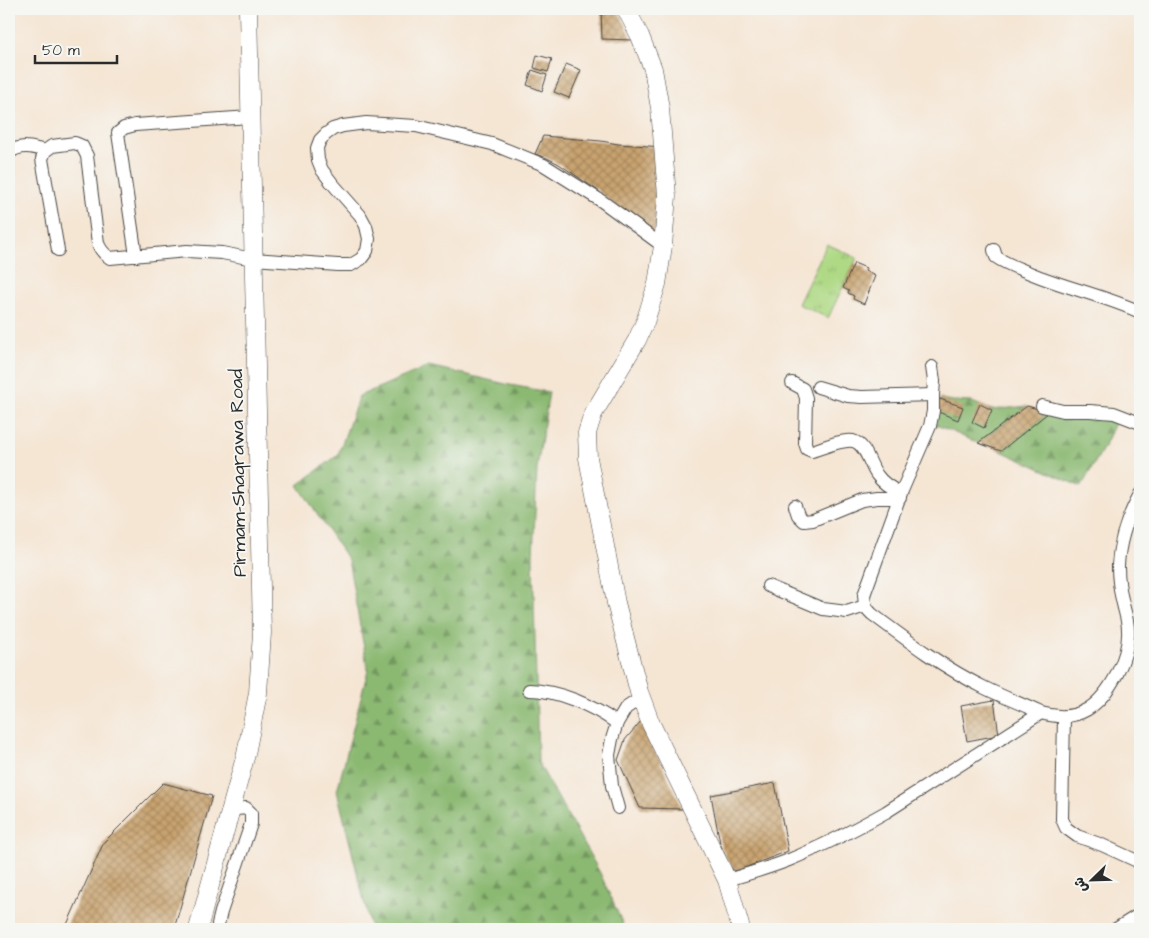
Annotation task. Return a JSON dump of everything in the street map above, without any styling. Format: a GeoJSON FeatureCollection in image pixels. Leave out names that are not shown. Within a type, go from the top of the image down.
{"type":"FeatureCollection","features":[{"type":"Feature","properties":{"kind":"street","name":"Pirmam-Shaqrawa Road"},"geometry":{"type":"LineString","coordinates":[[198,929],[246,754],[258,692],[262,633],[248,9]]}},
{"type":"Feature","properties":{"kind":"street"},"geometry":{"type":"LineString","coordinates":[[626,9],[650,60],[660,108],[667,196],[663,246],[657,284],[645,322],[637,340],[593,414],[587,433],[588,458],[616,603],[641,698],[650,724],[727,880],[741,929]]}},
{"type":"Feature","properties":{"kind":"street"},"geometry":{"type":"LineString","coordinates":[[136,256],[118,133],[124,128],[135,124],[250,117]]}},
{"type":"Feature","properties":{"kind":"street"},"geometry":{"type":"LineString","coordinates":[[58,250],[42,159],[45,151],[52,146],[75,143],[82,146],[87,156],[98,243],[100,249],[110,258],[187,251],[222,253],[253,260],[351,265],[361,259],[367,251],[369,239],[366,226],[360,215],[322,170],[318,160],[317,148],[320,140],[333,129],[366,123],[416,126],[492,144],[544,165],[603,202],[663,246]]}},
{"type":"Feature","properties":{"kind":"street"},"geometry":{"type":"LineString","coordinates":[[9,153],[12,150],[31,146],[45,151]]}},
{"type":"Feature","properties":{"kind":"street"},"geometry":{"type":"LineString","coordinates":[[994,250],[996,256],[1003,262],[1050,281],[1119,302],[1140,312]]}},
{"type":"Feature","properties":{"kind":"street"},"geometry":{"type":"LineString","coordinates":[[932,367],[934,381],[933,411],[930,426],[901,495],[864,595],[866,606],[872,614],[944,664],[985,688],[1041,713],[1064,716],[1083,712],[1099,700],[1111,685],[1126,655],[1128,643],[1127,619],[1121,593],[1118,566],[1127,524],[1140,494]]}},
{"type":"Feature","properties":{"kind":"street"},"geometry":{"type":"LineString","coordinates":[[792,383],[803,389],[806,398],[804,443],[807,449],[812,451],[844,441],[855,441],[862,446],[877,475],[889,488],[901,495]]}},
{"type":"Feature","properties":{"kind":"street"},"geometry":{"type":"LineString","coordinates":[[818,387],[848,396],[933,396]]}},
{"type":"Feature","properties":{"kind":"street"},"geometry":{"type":"LineString","coordinates":[[1042,406],[1063,411],[1090,411],[1114,414],[1140,422]]}},
{"type":"Feature","properties":{"kind":"street"},"geometry":{"type":"LineString","coordinates":[[795,506],[798,515],[804,521],[813,520],[862,500],[901,495]]}},
{"type":"Feature","properties":{"kind":"street"},"geometry":{"type":"LineString","coordinates":[[768,586],[823,608],[848,612],[866,606]]}},
{"type":"Feature","properties":{"kind":"street"},"geometry":{"type":"LineString","coordinates":[[529,690],[539,690],[572,699],[617,723]]}},
{"type":"Feature","properties":{"kind":"street"},"geometry":{"type":"LineString","coordinates":[[618,808],[612,786],[609,755],[612,739],[617,723],[626,708],[641,698]]}},
{"type":"Feature","properties":{"kind":"street"},"geometry":{"type":"LineString","coordinates":[[727,880],[789,860],[838,838],[886,812],[1041,713]]}},
{"type":"Feature","properties":{"kind":"street"},"geometry":{"type":"LineString","coordinates":[[1064,716],[1062,819],[1066,828],[1077,836],[1102,845],[1140,864]]}},
{"type":"Feature","properties":{"kind":"street"},"geometry":{"type":"LineString","coordinates":[[219,929],[218,924],[221,912],[251,824],[251,813],[246,808],[237,809],[229,815]]}},
{"type":"Feature","properties":{"kind":"street"},"geometry":{"type":"LineString","coordinates":[[1116,929],[1140,914]]}},
{"type":"Feature","properties":{"kind":"green space"},"geometry":{"type":"Polygon","coordinates":[[[827,244],[857,258],[828,318],[798,304],[827,244]]]}},
{"type":"Feature","properties":{"kind":"green space"},"geometry":{"type":"Polygon","coordinates":[[[429,366],[549,392],[537,469],[533,557],[538,762],[600,873],[625,929],[371,929],[337,791],[368,670],[348,560],[298,485],[338,455],[359,396],[429,366]]]}},
{"type":"Feature","properties":{"kind":"green space"},"geometry":{"type":"Polygon","coordinates":[[[940,399],[972,402],[992,410],[1027,406],[978,443],[932,423],[940,399]]]}},
{"type":"Feature","properties":{"kind":"green space"},"geometry":{"type":"Polygon","coordinates":[[[1049,412],[1110,417],[1116,421],[1105,445],[1081,487],[1001,451],[1049,412]]]}},
{"type":"Feature","properties":{"kind":"building"},"geometry":{"type":"Polygon","coordinates":[[[601,9],[618,9],[633,40],[602,39],[601,9]]]}},
{"type":"Feature","properties":{"kind":"building"},"geometry":{"type":"Polygon","coordinates":[[[537,55],[552,59],[548,72],[534,68],[537,55]]]}},
{"type":"Feature","properties":{"kind":"building"},"geometry":{"type":"Polygon","coordinates":[[[566,64],[581,70],[569,98],[554,92],[566,64]]]}},
{"type":"Feature","properties":{"kind":"building"},"geometry":{"type":"Polygon","coordinates":[[[532,70],[547,75],[542,91],[527,85],[532,70]]]}},
{"type":"Feature","properties":{"kind":"building"},"geometry":{"type":"Polygon","coordinates":[[[543,136],[664,147],[663,246],[597,190],[559,164],[535,154],[543,136]]]}},
{"type":"Feature","properties":{"kind":"building"},"geometry":{"type":"Polygon","coordinates":[[[854,263],[866,268],[865,271],[875,276],[864,304],[853,299],[854,296],[843,288],[854,263]]]}},
{"type":"Feature","properties":{"kind":"building"},"geometry":{"type":"Polygon","coordinates":[[[940,399],[963,407],[958,420],[936,411],[940,399]]]}},
{"type":"Feature","properties":{"kind":"building"},"geometry":{"type":"Polygon","coordinates":[[[980,404],[992,410],[984,428],[972,422],[980,404]]]}},
{"type":"Feature","properties":{"kind":"building"},"geometry":{"type":"Polygon","coordinates":[[[1027,406],[1049,412],[1001,451],[978,443],[1027,406]]]}},
{"type":"Feature","properties":{"kind":"building"},"geometry":{"type":"Polygon","coordinates":[[[994,700],[999,735],[967,741],[961,706],[994,700]]]}},
{"type":"Feature","properties":{"kind":"building"},"geometry":{"type":"Polygon","coordinates":[[[641,721],[683,809],[640,808],[618,760],[625,740],[641,721]]]}},
{"type":"Feature","properties":{"kind":"building"},"geometry":{"type":"Polygon","coordinates":[[[163,783],[212,796],[174,929],[65,929],[104,842],[163,783]]]}},
{"type":"Feature","properties":{"kind":"building"},"geometry":{"type":"Polygon","coordinates":[[[775,783],[788,851],[739,870],[733,870],[720,843],[711,795],[775,783]]]}}]}
